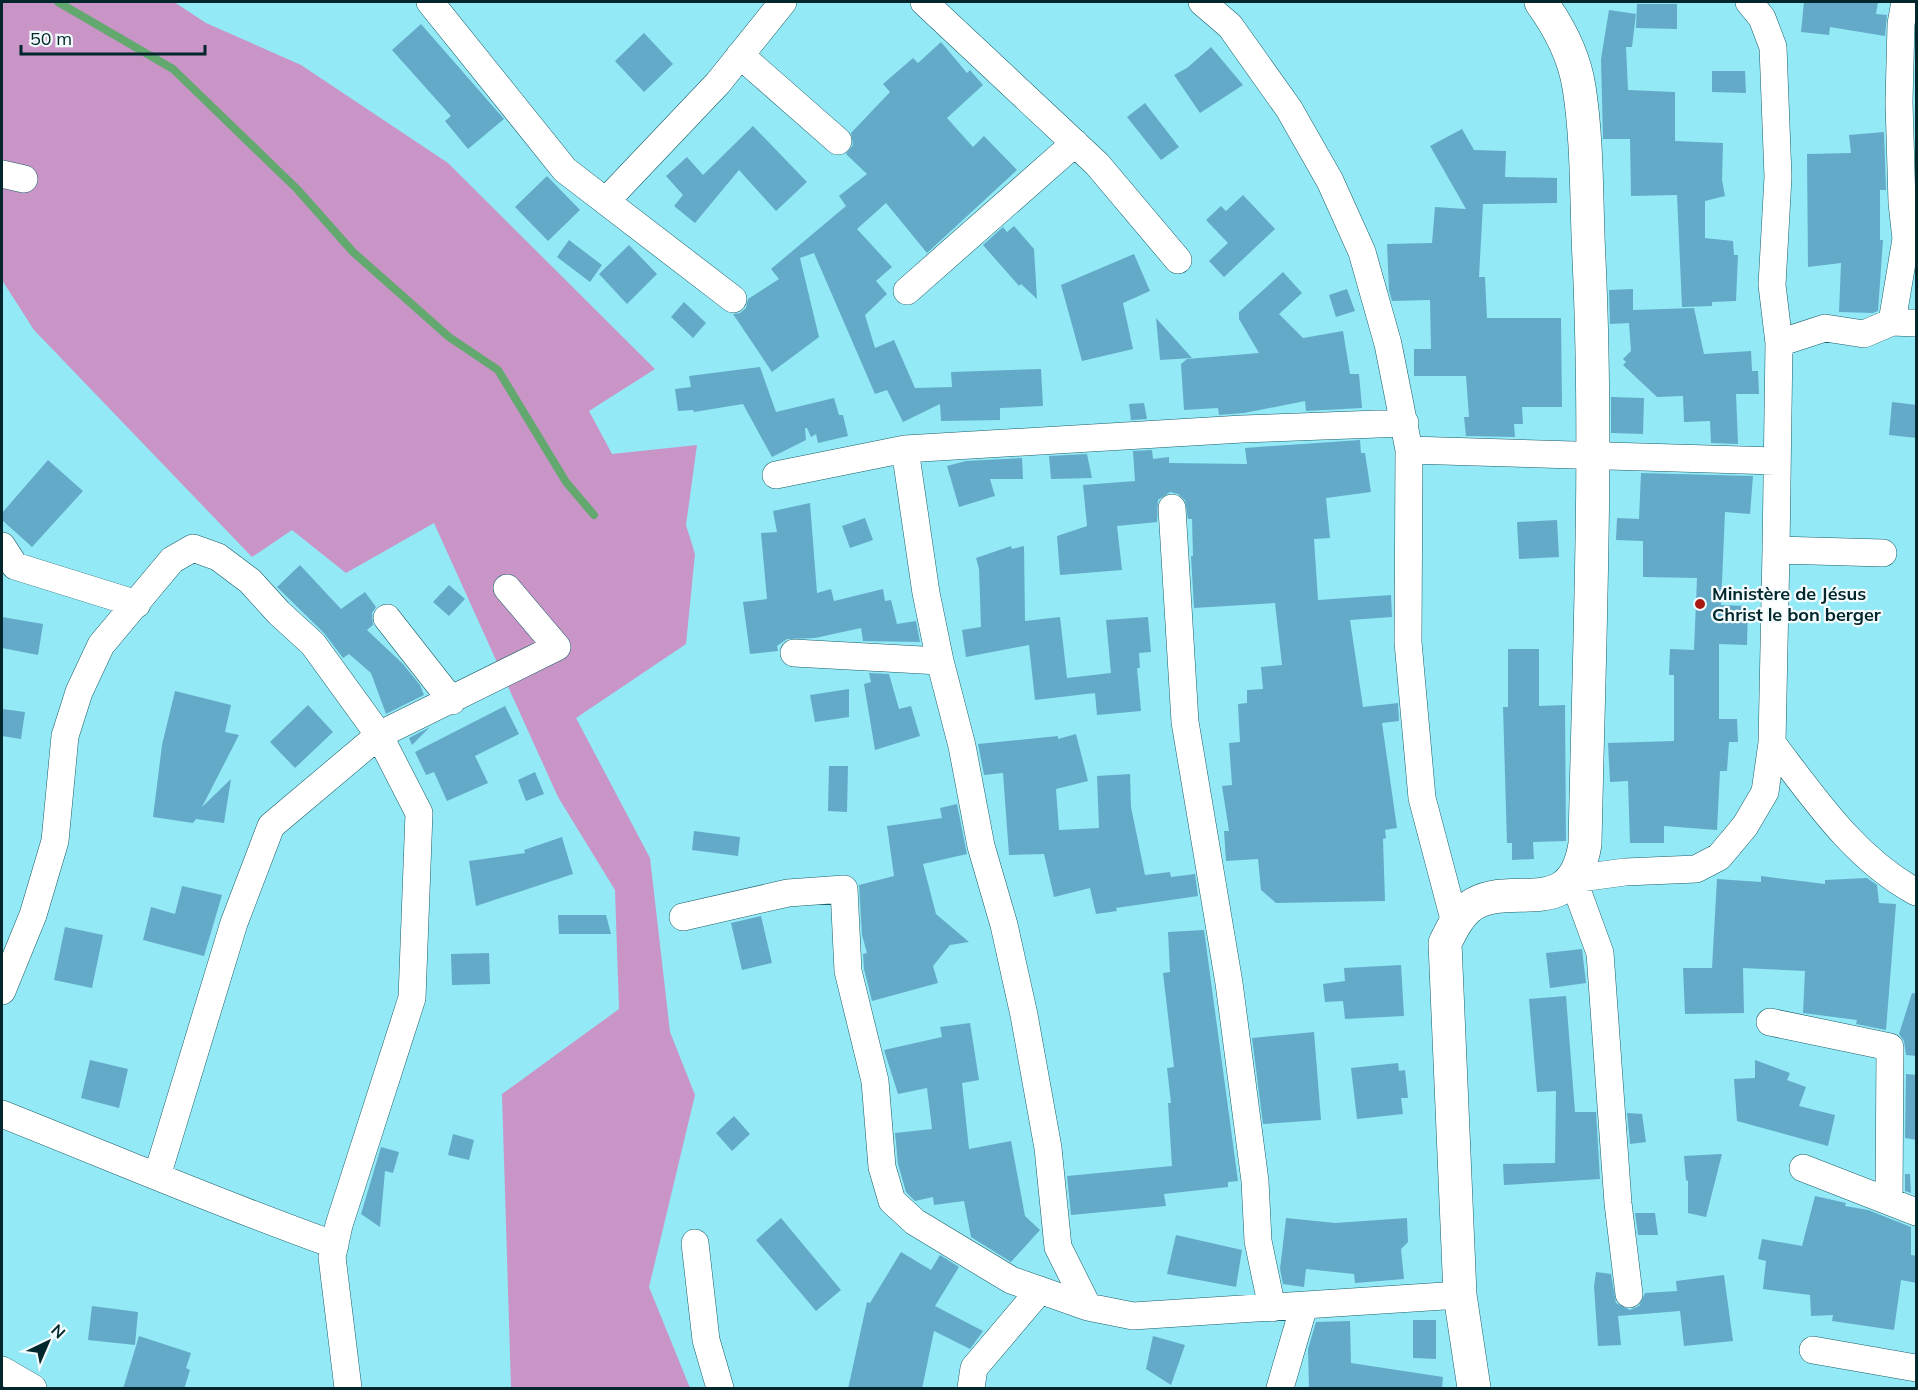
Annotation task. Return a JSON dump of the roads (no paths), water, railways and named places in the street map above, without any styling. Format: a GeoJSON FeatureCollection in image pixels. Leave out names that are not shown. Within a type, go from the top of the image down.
{"type":"FeatureCollection","features":[{"type":"Feature","properties":{"kind":"street"},"geometry":{"type":"LineString","coordinates":[[606,201],[718,83],[783,2]]}},
{"type":"Feature","properties":{"kind":"street"},"geometry":{"type":"LineString","coordinates":[[924,2],[1097,164],[1178,260]]}},
{"type":"Feature","properties":{"kind":"street"},"geometry":{"type":"LineString","coordinates":[[1202,2],[1230,26],[1289,109],[1330,181],[1362,252],[1388,344],[1409,450],[1408,642],[1422,798],[1455,923]]}},
{"type":"Feature","properties":{"kind":"street"},"geometry":{"type":"LineString","coordinates":[[1474,1389],[1460,1295],[1444,967],[1445,943],[1455,923],[1467,909],[1484,900],[1532,896],[1563,887],[1574,879],[1582,865],[1585,844],[1593,457],[1590,285],[1579,86],[1559,27],[1541,2]]}},
{"type":"Feature","properties":{"kind":"street"},"geometry":{"type":"LineString","coordinates":[[1574,879],[1626,872],[1696,869],[1719,857],[1745,826],[1765,792],[1772,743],[1779,343],[1772,285],[1778,177],[1773,47],[1762,18],[1749,2]]}},
{"type":"Feature","properties":{"kind":"street"},"geometry":{"type":"LineString","coordinates":[[1779,343],[1825,328],[1864,334],[1904,323],[1906,239],[1902,203],[1899,102],[1901,24],[1905,2]]}},
{"type":"Feature","properties":{"kind":"street"},"geometry":{"type":"LineString","coordinates":[[440,5],[565,170],[733,299]]}},
{"type":"Feature","properties":{"kind":"street"},"geometry":{"type":"LineString","coordinates":[[740,55],[838,141]]}},
{"type":"Feature","properties":{"kind":"street"},"geometry":{"type":"LineString","coordinates":[[907,291],[1075,143]]}},
{"type":"Feature","properties":{"kind":"street"},"geometry":{"type":"LineString","coordinates":[[776,475],[905,449],[1242,429],[1405,423]]}},
{"type":"Feature","properties":{"kind":"street"},"geometry":{"type":"LineString","coordinates":[[905,449],[926,593],[940,661],[962,746],[981,846],[1004,925],[1024,1015],[1048,1148],[1058,1247],[1088,1307]]}},
{"type":"Feature","properties":{"kind":"street"},"geometry":{"type":"LineString","coordinates":[[1409,450],[1776,461]]}},
{"type":"Feature","properties":{"kind":"street"},"geometry":{"type":"LineString","coordinates":[[1172,508],[1185,722],[1229,983],[1255,1181],[1258,1241],[1272,1308]]}},
{"type":"Feature","properties":{"kind":"street"},"geometry":{"type":"LineString","coordinates":[[2,546],[15,566],[137,604]]}},
{"type":"Feature","properties":{"kind":"street"},"geometry":{"type":"LineString","coordinates":[[2,991],[33,915],[55,841],[65,736],[79,692],[101,645],[172,560],[194,548],[218,557],[250,581],[279,613],[313,644],[379,735],[419,813],[412,998],[332,1257],[348,1389]]}},
{"type":"Feature","properties":{"kind":"street"},"geometry":{"type":"LineString","coordinates":[[1776,550],[1883,553]]}},
{"type":"Feature","properties":{"kind":"street"},"geometry":{"type":"LineString","coordinates":[[158,1176],[234,923],[271,826],[379,735],[452,701],[557,647],[507,588]]}},
{"type":"Feature","properties":{"kind":"street"},"geometry":{"type":"LineString","coordinates":[[387,618],[452,701]]}},
{"type":"Feature","properties":{"kind":"street"},"geometry":{"type":"LineString","coordinates":[[794,653],[940,661]]}},
{"type":"Feature","properties":{"kind":"street"},"geometry":{"type":"LineString","coordinates":[[1772,743],[1843,835],[1901,883],[1917,892]]}},
{"type":"Feature","properties":{"kind":"street"},"geometry":{"type":"LineString","coordinates":[[1574,879],[1600,952],[1618,1203],[1629,1294]]}},
{"type":"Feature","properties":{"kind":"street"},"geometry":{"type":"LineString","coordinates":[[684,917],[788,893],[844,889],[848,971],[875,1081],[882,1167],[892,1201],[915,1222],[939,1238],[1011,1280],[1088,1307],[1133,1316],[1460,1295]]}},
{"type":"Feature","properties":{"kind":"street"},"geometry":{"type":"LineString","coordinates":[[1770,1022],[1890,1047],[1889,1201]]}},
{"type":"Feature","properties":{"kind":"street"},"geometry":{"type":"LineString","coordinates":[[2,1114],[222,1204],[335,1245]]}},
{"type":"Feature","properties":{"kind":"street"},"geometry":{"type":"LineString","coordinates":[[1803,1168],[1917,1212]]}},
{"type":"Feature","properties":{"kind":"street"},"geometry":{"type":"LineString","coordinates":[[694,1242],[706,1340],[720,1389]]}},
{"type":"Feature","properties":{"kind":"street"},"geometry":{"type":"LineString","coordinates":[[971,1389],[974,1368],[1040,1290]]}},
{"type":"Feature","properties":{"kind":"street"},"geometry":{"type":"LineString","coordinates":[[1280,1389],[1304,1306]]}},
{"type":"Feature","properties":{"kind":"street"},"geometry":{"type":"LineString","coordinates":[[1813,1350],[1917,1368]]}},
{"type":"Feature","properties":{"kind":"street"},"geometry":{"type":"LineString","coordinates":[[2,1370],[33,1389]]}},
{"type":"Feature","properties":{"kind":"waterway"},"geometry":{"type":"LineString","coordinates":[[58,2],[173,69],[297,189],[353,252],[449,337],[498,370],[566,482],[594,515]]}},
{"type":"Feature","properties":{"kind":"place","name":"Ministère de Jésus Christ le bon berger"},"geometry":{"type":"Point","coordinates":[1700,604]}}]}
